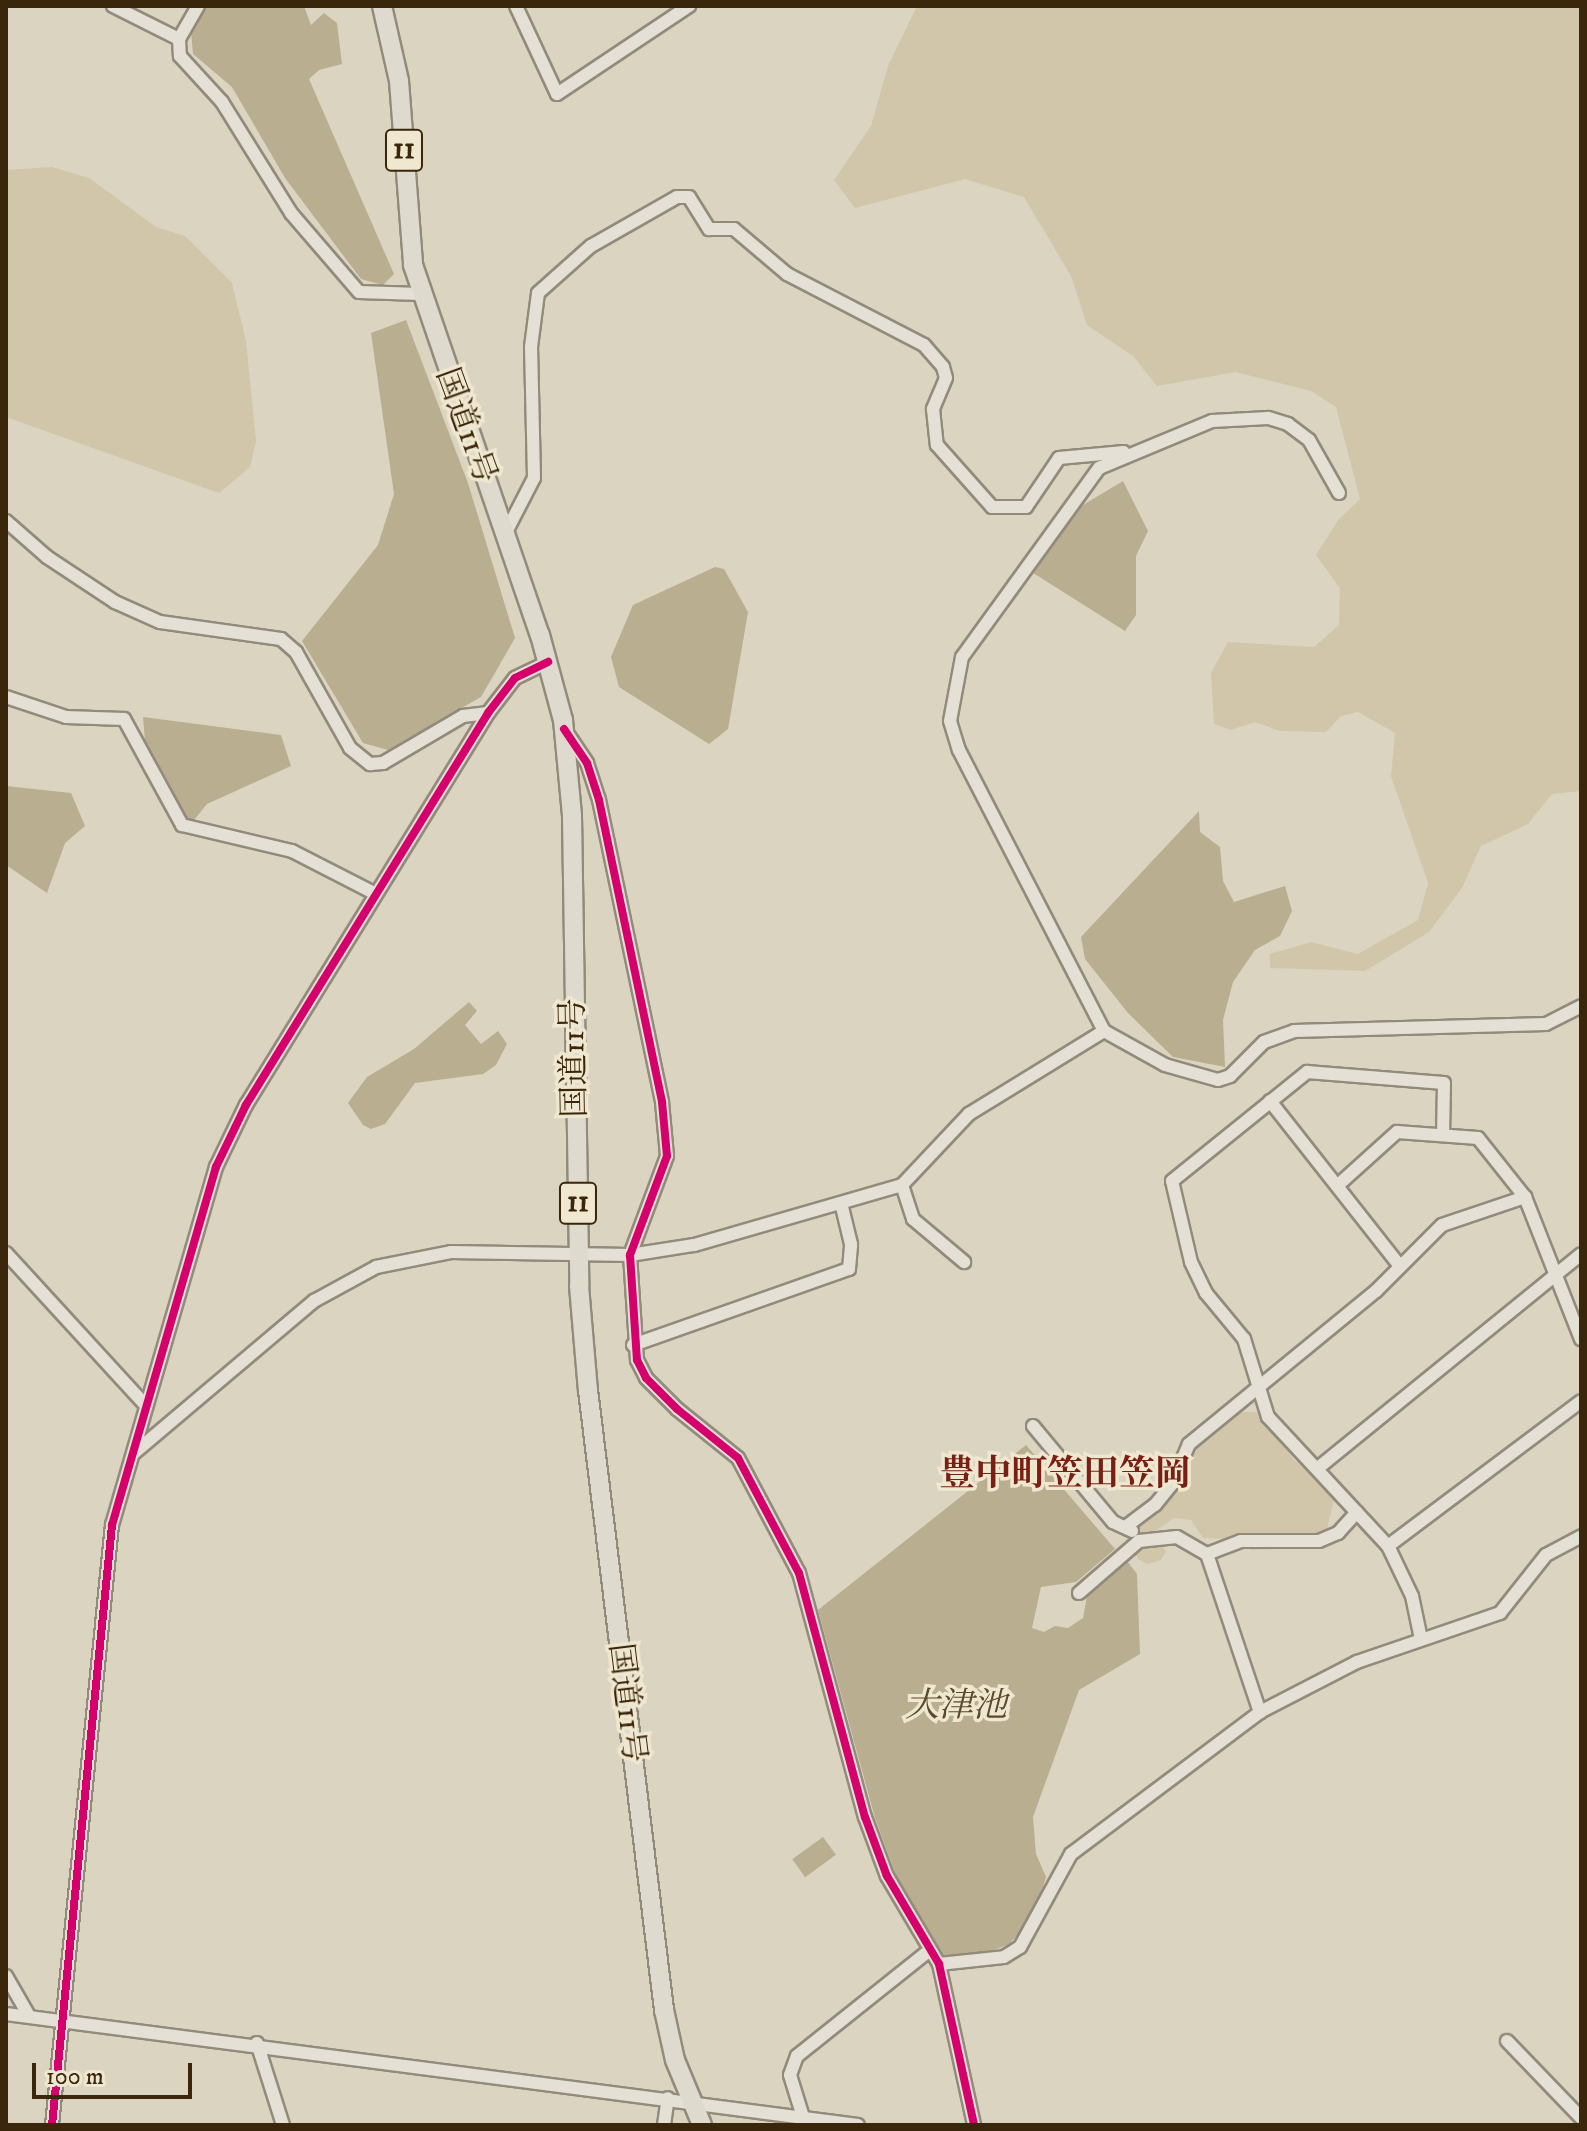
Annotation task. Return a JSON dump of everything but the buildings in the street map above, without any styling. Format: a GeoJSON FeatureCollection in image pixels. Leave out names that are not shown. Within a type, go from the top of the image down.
{"type":"FeatureCollection","features":[{"type":"Feature","properties":{"kind":"highway","name":"国道11号"},"geometry":{"type":"LineString","coordinates":[[382,6],[396,58],[411,255],[420,294],[548,662],[564,729],[572,816],[579,1251],[588,1390],[661,1986],[675,2060],[702,2125]]}},
{"type":"Feature","properties":{"kind":"street"},"geometry":{"type":"LineString","coordinates":[[113,6],[179,39]]}},
{"type":"Feature","properties":{"kind":"street"},"geometry":{"type":"LineString","coordinates":[[198,6],[179,39],[180,56],[222,102],[291,213],[345,280],[368,296],[420,294]]}},
{"type":"Feature","properties":{"kind":"street"},"geometry":{"type":"LineString","coordinates":[[516,6],[557,94],[674,11],[689,6]]}},
{"type":"Feature","properties":{"kind":"street"},"geometry":{"type":"LineString","coordinates":[[504,536],[534,478],[531,347],[538,293],[591,246],[677,197],[689,197],[709,229],[734,229],[787,274],[924,345],[943,367],[946,378],[933,409],[937,445],[992,507],[1026,507],[1059,458],[1135,451]]}},
{"type":"Feature","properties":{"kind":"street"},"geometry":{"type":"LineString","coordinates":[[1339,493],[1309,440],[1288,424],[1268,418],[1212,421],[1099,468],[1084,484],[962,657],[950,712],[959,750],[1104,1031],[1165,1065],[1218,1080],[1230,1076],[1264,1042],[1294,1031],[1546,1024],[1581,1006]]}},
{"type":"Feature","properties":{"kind":"street"},"geometry":{"type":"LineString","coordinates":[[6,521],[58,564],[115,602],[160,622],[281,639],[296,652],[350,748],[370,764],[383,763],[463,716],[488,713]]}},
{"type":"Feature","properties":{"kind":"street"},"geometry":{"type":"LineString","coordinates":[[52,2125],[112,1525],[216,1167],[246,1105],[488,713],[515,678],[548,662]]}},
{"type":"Feature","properties":{"kind":"street"},"geometry":{"type":"LineString","coordinates":[[6,697],[66,717],[124,719],[182,825],[292,851],[376,894]]}},
{"type":"Feature","properties":{"kind":"street"},"geometry":{"type":"LineString","coordinates":[[564,729],[587,763],[596,790],[662,1102],[667,1156],[630,1255],[633,1345],[646,1378],[738,1458],[799,1573],[865,1817],[887,1876],[939,1964],[961,2047],[974,2125]]}},
{"type":"Feature","properties":{"kind":"street"},"geometry":{"type":"LineString","coordinates":[[132,1457],[212,1383],[341,1283],[413,1256],[579,1251],[630,1255],[694,1245],[902,1185],[969,1114],[1104,1031]]}},
{"type":"Feature","properties":{"kind":"street"},"geometry":{"type":"LineString","coordinates":[[1421,1639],[1412,1596],[1388,1546],[1318,1468],[1276,1427],[1256,1384],[1244,1339],[1206,1293],[1191,1262],[1172,1181],[1307,1072],[1444,1083],[1443,1135]]}},
{"type":"Feature","properties":{"kind":"street"},"geometry":{"type":"LineString","coordinates":[[1270,1101],[1399,1265]]}},
{"type":"Feature","properties":{"kind":"street"},"geometry":{"type":"LineString","coordinates":[[1337,1186],[1397,1132],[1478,1138],[1525,1197],[1581,1339]]}},
{"type":"Feature","properties":{"kind":"street"},"geometry":{"type":"LineString","coordinates":[[902,1185],[913,1219],[964,1262]]}},
{"type":"Feature","properties":{"kind":"street"},"geometry":{"type":"LineString","coordinates":[[1128,1525],[1155,1505],[1172,1484],[1189,1444],[1256,1384],[1376,1291],[1442,1225],[1525,1197]]}},
{"type":"Feature","properties":{"kind":"street"},"geometry":{"type":"LineString","coordinates":[[633,1345],[849,1269],[851,1244],[841,1203]]}},
{"type":"Feature","properties":{"kind":"street"},"geometry":{"type":"LineString","coordinates":[[6,1253],[146,1406]]}},
{"type":"Feature","properties":{"kind":"street"},"geometry":{"type":"LineString","coordinates":[[1318,1468],[1581,1254]]}},
{"type":"Feature","properties":{"kind":"street"},"geometry":{"type":"LineString","coordinates":[[1388,1546],[1581,1401]]}},
{"type":"Feature","properties":{"kind":"street"},"geometry":{"type":"LineString","coordinates":[[1033,1426],[1113,1522],[1128,1525],[1139,1541]]}},
{"type":"Feature","properties":{"kind":"street"},"geometry":{"type":"LineString","coordinates":[[1207,1554],[1241,1541],[1319,1541],[1338,1533],[1357,1512]]}},
{"type":"Feature","properties":{"kind":"street"},"geometry":{"type":"LineString","coordinates":[[939,1964],[1004,1957],[1020,1947],[1071,1854],[1260,1712],[1331,1673],[1500,1613],[1546,1555],[1581,1536]]}},
{"type":"Feature","properties":{"kind":"street"},"geometry":{"type":"LineString","coordinates":[[1079,1593],[1139,1541],[1177,1537],[1207,1554],[1260,1712]]}},
{"type":"Feature","properties":{"kind":"street"},"geometry":{"type":"LineString","coordinates":[[803,2117],[790,2075],[797,2056],[930,1950]]}},
{"type":"Feature","properties":{"kind":"street"},"geometry":{"type":"LineString","coordinates":[[6,1976],[29,2016]]}},
{"type":"Feature","properties":{"kind":"street"},"geometry":{"type":"LineString","coordinates":[[6,2014],[62,2024],[257,2043],[858,2125]]}},
{"type":"Feature","properties":{"kind":"street"},"geometry":{"type":"LineString","coordinates":[[1507,2041],[1581,2118]]}},
{"type":"Feature","properties":{"kind":"street"},"geometry":{"type":"LineString","coordinates":[[257,2043],[283,2125]]}},
{"type":"Feature","properties":{"kind":"street"},"geometry":{"type":"LineString","coordinates":[[664,2125],[668,2098]]}},
{"type":"Feature","properties":{"kind":"shaded area"},"geometry":{"type":"Polygon","coordinates":[[[917,6],[1581,6],[1581,791],[1552,794],[1528,824],[1481,846],[1462,888],[1429,932],[1365,971],[1270,968],[1270,954],[1311,942],[1358,954],[1418,920],[1428,883],[1391,776],[1395,733],[1358,712],[1341,716],[1326,732],[1280,731],[1255,722],[1231,730],[1214,724],[1211,673],[1228,642],[1314,647],[1339,625],[1340,588],[1316,555],[1339,519],[1360,499],[1336,407],[1311,391],[1235,372],[1157,386],[1133,356],[1087,325],[1071,276],[1024,197],[965,179],[855,208],[834,180],[871,126],[888,66],[917,6]]]}},
{"type":"Feature","properties":{"kind":"shaded area"},"geometry":{"type":"Polygon","coordinates":[[[52,167],[89,178],[156,227],[185,236],[232,283],[246,341],[256,441],[250,467],[219,493],[6,417],[6,170],[52,167]]]}},
{"type":"Feature","properties":{"kind":"shaded area"},"geometry":{"type":"Polygon","coordinates":[[[1239,1412],[1258,1412],[1295,1461],[1316,1473],[1334,1499],[1327,1529],[1304,1548],[1252,1550],[1226,1539],[1203,1538],[1191,1520],[1174,1518],[1154,1532],[1166,1552],[1161,1560],[1148,1564],[1139,1560],[1125,1535],[1125,1520],[1146,1507],[1194,1445],[1239,1412]]]}},
{"type":"Feature","properties":{"kind":"water"},"geometry":{"type":"Polygon","coordinates":[[[205,6],[304,6],[311,25],[324,13],[337,23],[342,64],[319,70],[309,79],[394,274],[383,285],[361,279],[285,178],[232,87],[193,54],[191,32],[205,6]]]}},
{"type":"Feature","properties":{"kind":"water"},"geometry":{"type":"Polygon","coordinates":[[[406,320],[468,483],[515,638],[481,697],[388,750],[363,743],[302,641],[378,545],[394,494],[371,333],[406,320]]]}},
{"type":"Feature","properties":{"kind":"water"},"geometry":{"type":"Polygon","coordinates":[[[1123,481],[1148,531],[1136,556],[1136,615],[1125,631],[1030,571],[1083,505],[1123,481]]]}},
{"type":"Feature","properties":{"kind":"water"},"geometry":{"type":"Polygon","coordinates":[[[715,567],[724,569],[748,612],[728,729],[709,744],[619,687],[611,657],[633,605],[715,567]]]}},
{"type":"Feature","properties":{"kind":"water"},"geometry":{"type":"Polygon","coordinates":[[[143,717],[281,735],[291,766],[207,804],[194,820],[187,818],[145,741],[143,717]]]}},
{"type":"Feature","properties":{"kind":"water"},"geometry":{"type":"Polygon","coordinates":[[[6,786],[71,793],[85,826],[65,843],[47,893],[6,865],[6,786]]]}},
{"type":"Feature","properties":{"kind":"water"},"geometry":{"type":"Polygon","coordinates":[[[1199,811],[1200,832],[1220,847],[1223,881],[1234,902],[1285,886],[1292,911],[1280,936],[1255,950],[1233,982],[1223,1020],[1225,1067],[1173,1057],[1128,1013],[1085,959],[1081,937],[1199,811]]]}},
{"type":"Feature","properties":{"kind":"water"},"geometry":{"type":"Polygon","coordinates":[[[469,1002],[477,1011],[465,1025],[481,1044],[498,1031],[507,1044],[496,1065],[483,1074],[415,1083],[385,1124],[371,1129],[363,1125],[348,1103],[367,1077],[414,1049],[469,1002]]]}},
{"type":"Feature","properties":{"kind":"water","name":"大津池"},"geometry":{"type":"Polygon","coordinates":[[[1026,1445],[1115,1549],[1076,1582],[1041,1587],[1032,1628],[1044,1632],[1055,1626],[1068,1628],[1083,1618],[1088,1591],[1124,1557],[1137,1574],[1140,1654],[1079,1690],[1033,1817],[1036,1854],[1046,1877],[1034,1917],[1009,1944],[980,1956],[945,1959],[897,1878],[875,1818],[818,1610],[1026,1445]]]}},
{"type":"Feature","properties":{"kind":"water"},"geometry":{"type":"Polygon","coordinates":[[[823,1837],[836,1855],[805,1877],[792,1859],[823,1837]]]}},
{"type":"Feature","properties":{"kind":"cycle path"},"geometry":{"type":"LineString","coordinates":[[52,2125],[112,1525],[216,1167],[246,1105],[488,713],[515,678],[548,662]]}},
{"type":"Feature","properties":{"kind":"cycle path"},"geometry":{"type":"LineString","coordinates":[[564,729],[587,763],[599,800],[662,1102],[667,1156],[630,1255],[637,1360],[646,1378],[677,1409],[738,1458],[799,1573],[865,1817],[887,1876],[939,1964],[974,2125]]}},
{"type":"Feature","properties":{"kind":"district","name":"豊中町笠田笠岡"},"geometry":{"type":"Point","coordinates":[1065,1475]}}]}
